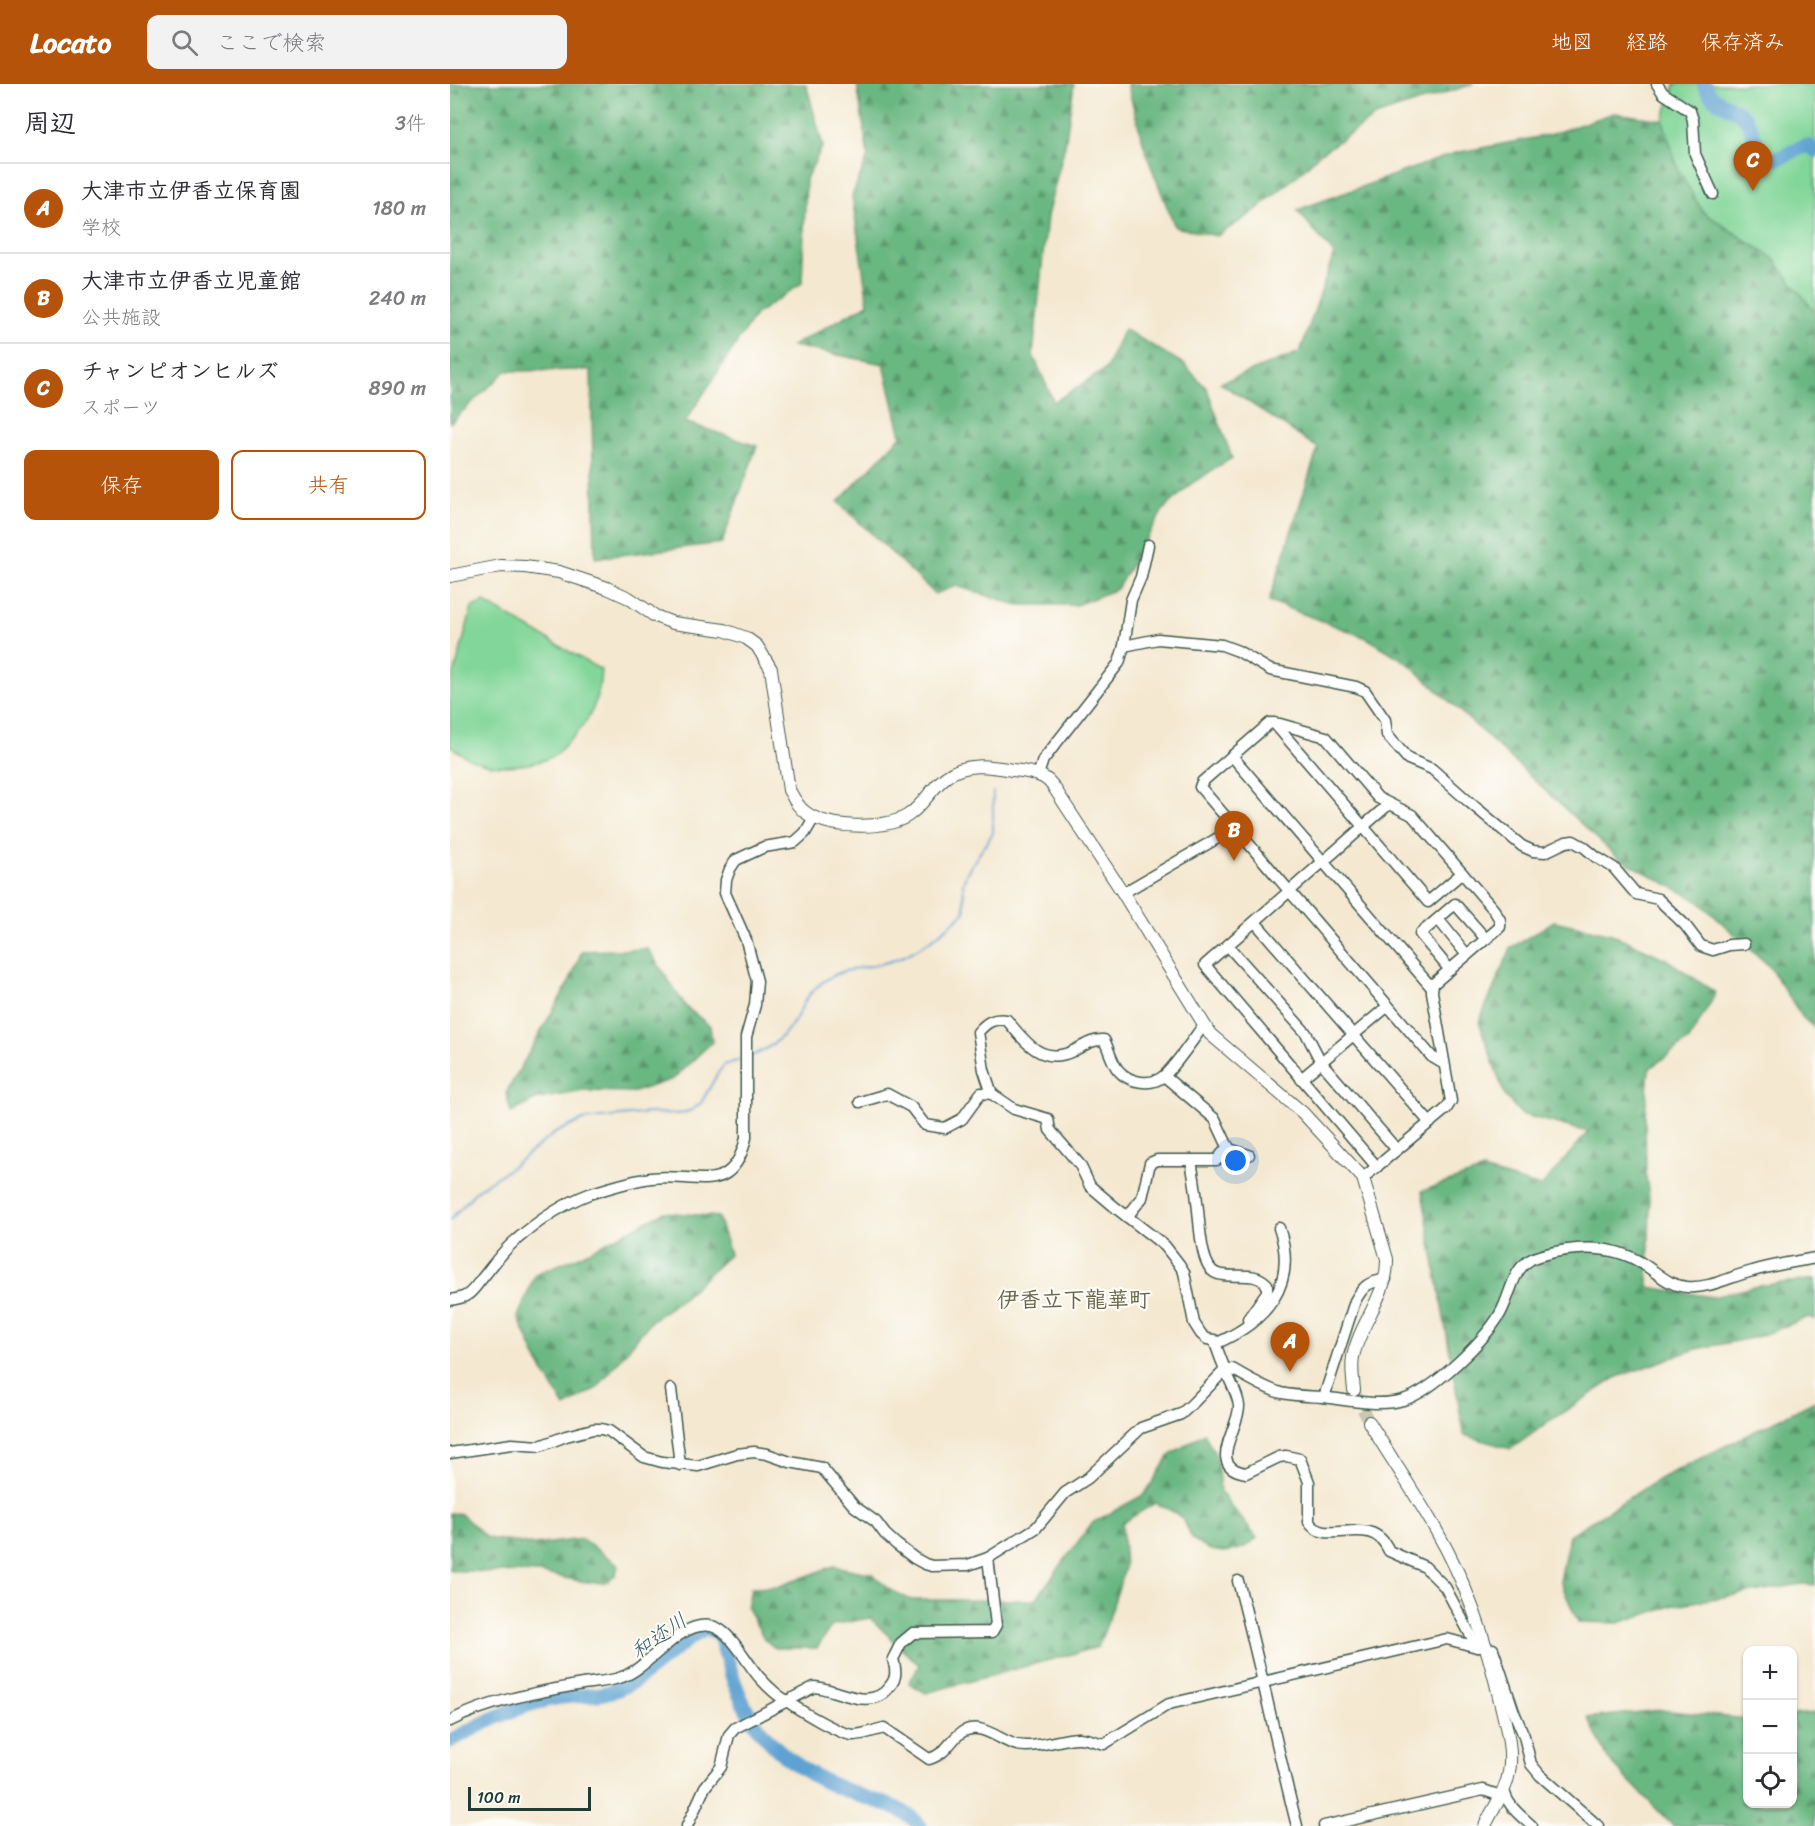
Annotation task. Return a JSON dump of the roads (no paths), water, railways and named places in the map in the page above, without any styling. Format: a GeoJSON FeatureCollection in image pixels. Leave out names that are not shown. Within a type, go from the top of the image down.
{"type":"FeatureCollection","features":[{"type":"Feature","properties":{"kind":"street"},"geometry":{"type":"LineString","coordinates":[[1657,84],[1663,93],[1690,111],[1693,120],[1695,154],[1713,194]]}},
{"type":"Feature","properties":{"kind":"street"},"geometry":{"type":"LineString","coordinates":[[1038,775],[1043,760],[1119,663],[1131,600],[1141,577],[1148,545]]}},
{"type":"Feature","properties":{"kind":"street"},"geometry":{"type":"LineString","coordinates":[[450,576],[501,566],[559,572],[607,588],[673,623],[724,630],[746,638],[757,646],[771,669],[789,790],[796,803],[805,812],[828,823],[876,825],[905,817],[918,808],[936,785],[959,769],[974,766],[992,767],[1045,778],[1053,786],[1123,893],[1203,1026],[1220,1044],[1303,1113],[1363,1178],[1387,1259],[1386,1279],[1353,1357],[1354,1390]]}},
{"type":"Feature","properties":{"kind":"street"},"geometry":{"type":"LineString","coordinates":[[1124,646],[1158,639],[1222,645],[1238,651],[1270,670],[1356,687],[1365,691],[1385,720],[1387,735],[1408,759],[1432,769],[1522,846],[1533,851],[1545,852],[1573,841],[1614,868],[1636,894],[1658,899],[1685,925],[1701,946],[1713,950],[1729,945],[1744,944]]}},
{"type":"Feature","properties":{"kind":"street"},"geometry":{"type":"LineString","coordinates":[[1432,988],[1433,984],[1500,927],[1500,920],[1494,910],[1412,814],[1378,798],[1326,737],[1270,723],[1202,782],[1200,787],[1432,1057],[1444,1064]]}},
{"type":"Feature","properties":{"kind":"street"},"geometry":{"type":"LineString","coordinates":[[1274,723],[1428,902],[1462,873]]}},
{"type":"Feature","properties":{"kind":"street"},"geometry":{"type":"LineString","coordinates":[[1232,756],[1432,988],[1451,1101],[1446,1109],[1363,1178]]}},
{"type":"Feature","properties":{"kind":"street"},"geometry":{"type":"LineString","coordinates":[[1377,1167],[1205,965],[1389,804]]}},
{"type":"Feature","properties":{"kind":"street"},"geometry":{"type":"LineString","coordinates":[[450,1300],[467,1295],[514,1241],[537,1224],[582,1198],[650,1178],[712,1180],[736,1165],[746,1138],[746,1037],[755,1005],[756,981],[748,947],[725,893],[726,880],[736,860],[764,847],[795,842],[805,833],[812,820]]}},
{"type":"Feature","properties":{"kind":"street"},"geometry":{"type":"LineString","coordinates":[[1123,893],[1235,828]]}},
{"type":"Feature","properties":{"kind":"street"},"geometry":{"type":"LineString","coordinates":[[1450,970],[1420,934],[1455,904],[1486,939]]}},
{"type":"Feature","properties":{"kind":"street"},"geometry":{"type":"LineString","coordinates":[[1438,919],[1467,955]]}},
{"type":"Feature","properties":{"kind":"street"},"geometry":{"type":"LineString","coordinates":[[1255,922],[1430,1123]]}},
{"type":"Feature","properties":{"kind":"street"},"geometry":{"type":"LineString","coordinates":[[1228,946],[1306,1033],[1321,1062],[1398,1150]]}},
{"type":"Feature","properties":{"kind":"street"},"geometry":{"type":"LineString","coordinates":[[1301,1078],[1388,1006]]}},
{"type":"Feature","properties":{"kind":"street"},"geometry":{"type":"LineString","coordinates":[[992,1094],[984,1070],[978,1032],[986,1023],[998,1018],[1007,1020],[1025,1042],[1038,1053],[1054,1056],[1070,1053],[1095,1039],[1104,1040],[1118,1070],[1129,1078],[1141,1082],[1154,1081],[1164,1076],[1203,1026]]}},
{"type":"Feature","properties":{"kind":"street"},"geometry":{"type":"LineString","coordinates":[[1164,1076],[1215,1119],[1229,1149],[1250,1155]]}},
{"type":"Feature","properties":{"kind":"street"},"geometry":{"type":"LineString","coordinates":[[860,1102],[887,1094],[911,1107],[925,1125],[945,1128],[962,1119],[981,1093],[992,1094],[1014,1109],[1048,1119],[1050,1130],[1080,1165],[1090,1186],[1165,1246],[1184,1272],[1194,1323],[1201,1334],[1207,1339],[1214,1340],[1236,1394],[1239,1407],[1226,1453],[1230,1466],[1234,1470],[1245,1473],[1279,1457],[1300,1459],[1309,1482],[1309,1522],[1312,1527],[1322,1532],[1362,1531],[1377,1534],[1383,1539],[1389,1551],[1425,1567],[1445,1587],[1485,1647],[1524,1736],[1531,1764],[1539,1775],[1598,1826]]}},
{"type":"Feature","properties":{"kind":"street"},"geometry":{"type":"LineString","coordinates":[[1127,1217],[1142,1198],[1150,1163],[1157,1160],[1217,1160],[1228,1146]]}},
{"type":"Feature","properties":{"kind":"street"},"geometry":{"type":"LineString","coordinates":[[1191,1160],[1198,1204],[1198,1222],[1209,1269],[1216,1274],[1254,1276],[1267,1284],[1267,1292],[1248,1319],[1249,1324]]}},
{"type":"Feature","properties":{"kind":"street"},"geometry":{"type":"LineString","coordinates":[[1215,1344],[1233,1336],[1249,1324],[1271,1305],[1279,1292],[1284,1275],[1285,1245],[1279,1228]]}},
{"type":"Feature","properties":{"kind":"street"},"geometry":{"type":"LineString","coordinates":[[450,1453],[512,1444],[540,1446],[566,1436],[601,1429],[609,1431],[644,1457],[680,1465],[699,1466],[737,1454],[754,1452],[767,1454],[790,1462],[822,1468],[854,1506],[876,1522],[885,1534],[914,1558],[932,1566],[968,1565],[988,1558],[1036,1528],[1065,1493],[1089,1478],[1141,1428],[1180,1414],[1225,1370],[1232,1369],[1280,1393],[1390,1403],[1405,1400],[1420,1392],[1445,1374],[1489,1330],[1506,1304],[1520,1267],[1529,1259],[1580,1248],[1597,1248],[1642,1263],[1662,1278],[1676,1285],[1688,1287],[1702,1286],[1753,1270],[1815,1258]]}},
{"type":"Feature","properties":{"kind":"street"},"geometry":{"type":"LineString","coordinates":[[1324,1397],[1355,1301],[1362,1288],[1370,1283],[1386,1279]]}},
{"type":"Feature","properties":{"kind":"street"},"geometry":{"type":"LineString","coordinates":[[671,1389],[680,1465]]}},
{"type":"Feature","properties":{"kind":"street"},"geometry":{"type":"LineString","coordinates":[[1368,1422],[1441,1540],[1463,1585],[1494,1672],[1509,1747],[1509,1772],[1502,1793],[1486,1824]]}},
{"type":"Feature","properties":{"kind":"street"},"geometry":{"type":"LineString","coordinates":[[687,1826],[705,1787],[721,1767],[729,1735],[735,1728],[814,1687],[827,1688],[852,1698],[863,1700],[874,1698],[888,1690],[895,1680],[893,1659],[901,1643],[913,1633],[992,1632],[996,1625],[988,1558]]}},
{"type":"Feature","properties":{"kind":"street"},"geometry":{"type":"LineString","coordinates":[[1238,1581],[1297,1826]]}},
{"type":"Feature","properties":{"kind":"street"},"geometry":{"type":"LineString","coordinates":[[450,1721],[490,1705],[531,1694],[621,1678],[643,1665],[689,1629],[703,1625],[720,1629],[760,1678],[786,1701],[853,1735],[884,1728],[929,1759],[940,1756],[963,1731],[974,1728],[984,1730],[1017,1745],[1029,1746],[1080,1738],[1104,1744],[1168,1704],[1447,1639],[1485,1647]]}},
{"type":"Feature","properties":{"kind":"street"},"geometry":{"type":"LineString","coordinates":[[1324,1826],[1483,1790],[1502,1793],[1514,1809],[1532,1826]]}},
{"type":"Feature","properties":{"kind":"waterway"},"geometry":{"type":"LineString","coordinates":[[1704,84],[1713,97],[1745,118],[1764,156],[1774,159],[1799,148],[1810,147],[1815,150]]}},
{"type":"Feature","properties":{"kind":"waterway"},"geometry":{"type":"LineString","coordinates":[[748,1057],[762,1051],[780,1037],[791,1026],[809,995],[827,979],[845,971],[881,964],[901,957],[921,947],[965,912],[963,884],[967,872],[993,833],[993,792]]}},
{"type":"Feature","properties":{"kind":"waterway"},"geometry":{"type":"LineString","coordinates":[[450,1220],[478,1189],[506,1171],[555,1133],[583,1120],[649,1113],[679,1114],[692,1110],[701,1103],[724,1065],[743,1059]]}},
{"type":"Feature","properties":{"kind":"waterway","name":"和迩川"},"geometry":{"type":"LineString","coordinates":[[450,1741],[524,1706],[551,1699],[601,1694],[618,1689],[640,1677],[704,1629],[715,1631],[720,1636],[746,1709],[757,1727],[785,1756],[801,1768],[838,1787],[900,1810],[920,1826]]}},
{"type":"Feature","properties":{"kind":"tunnel"},"geometry":{"type":"LineString","coordinates":[[1355,1393],[1369,1422]]}},
{"type":"Feature","properties":{"kind":"place","name":"チャンピオンヒルズ"},"geometry":{"type":"Point","coordinates":[1753,191]}},
{"type":"Feature","properties":{"kind":"place","name":"大津市立伊香立児童館"},"geometry":{"type":"Point","coordinates":[1234,861]}},
{"type":"Feature","properties":{"kind":"place","name":"大津市立伊香立保育園"},"geometry":{"type":"Point","coordinates":[1290,1372]}},
{"type":"Feature","properties":{"kind":"district","name":"伊香立下龍華町"},"geometry":{"type":"Point","coordinates":[1074,1299]}}]}
